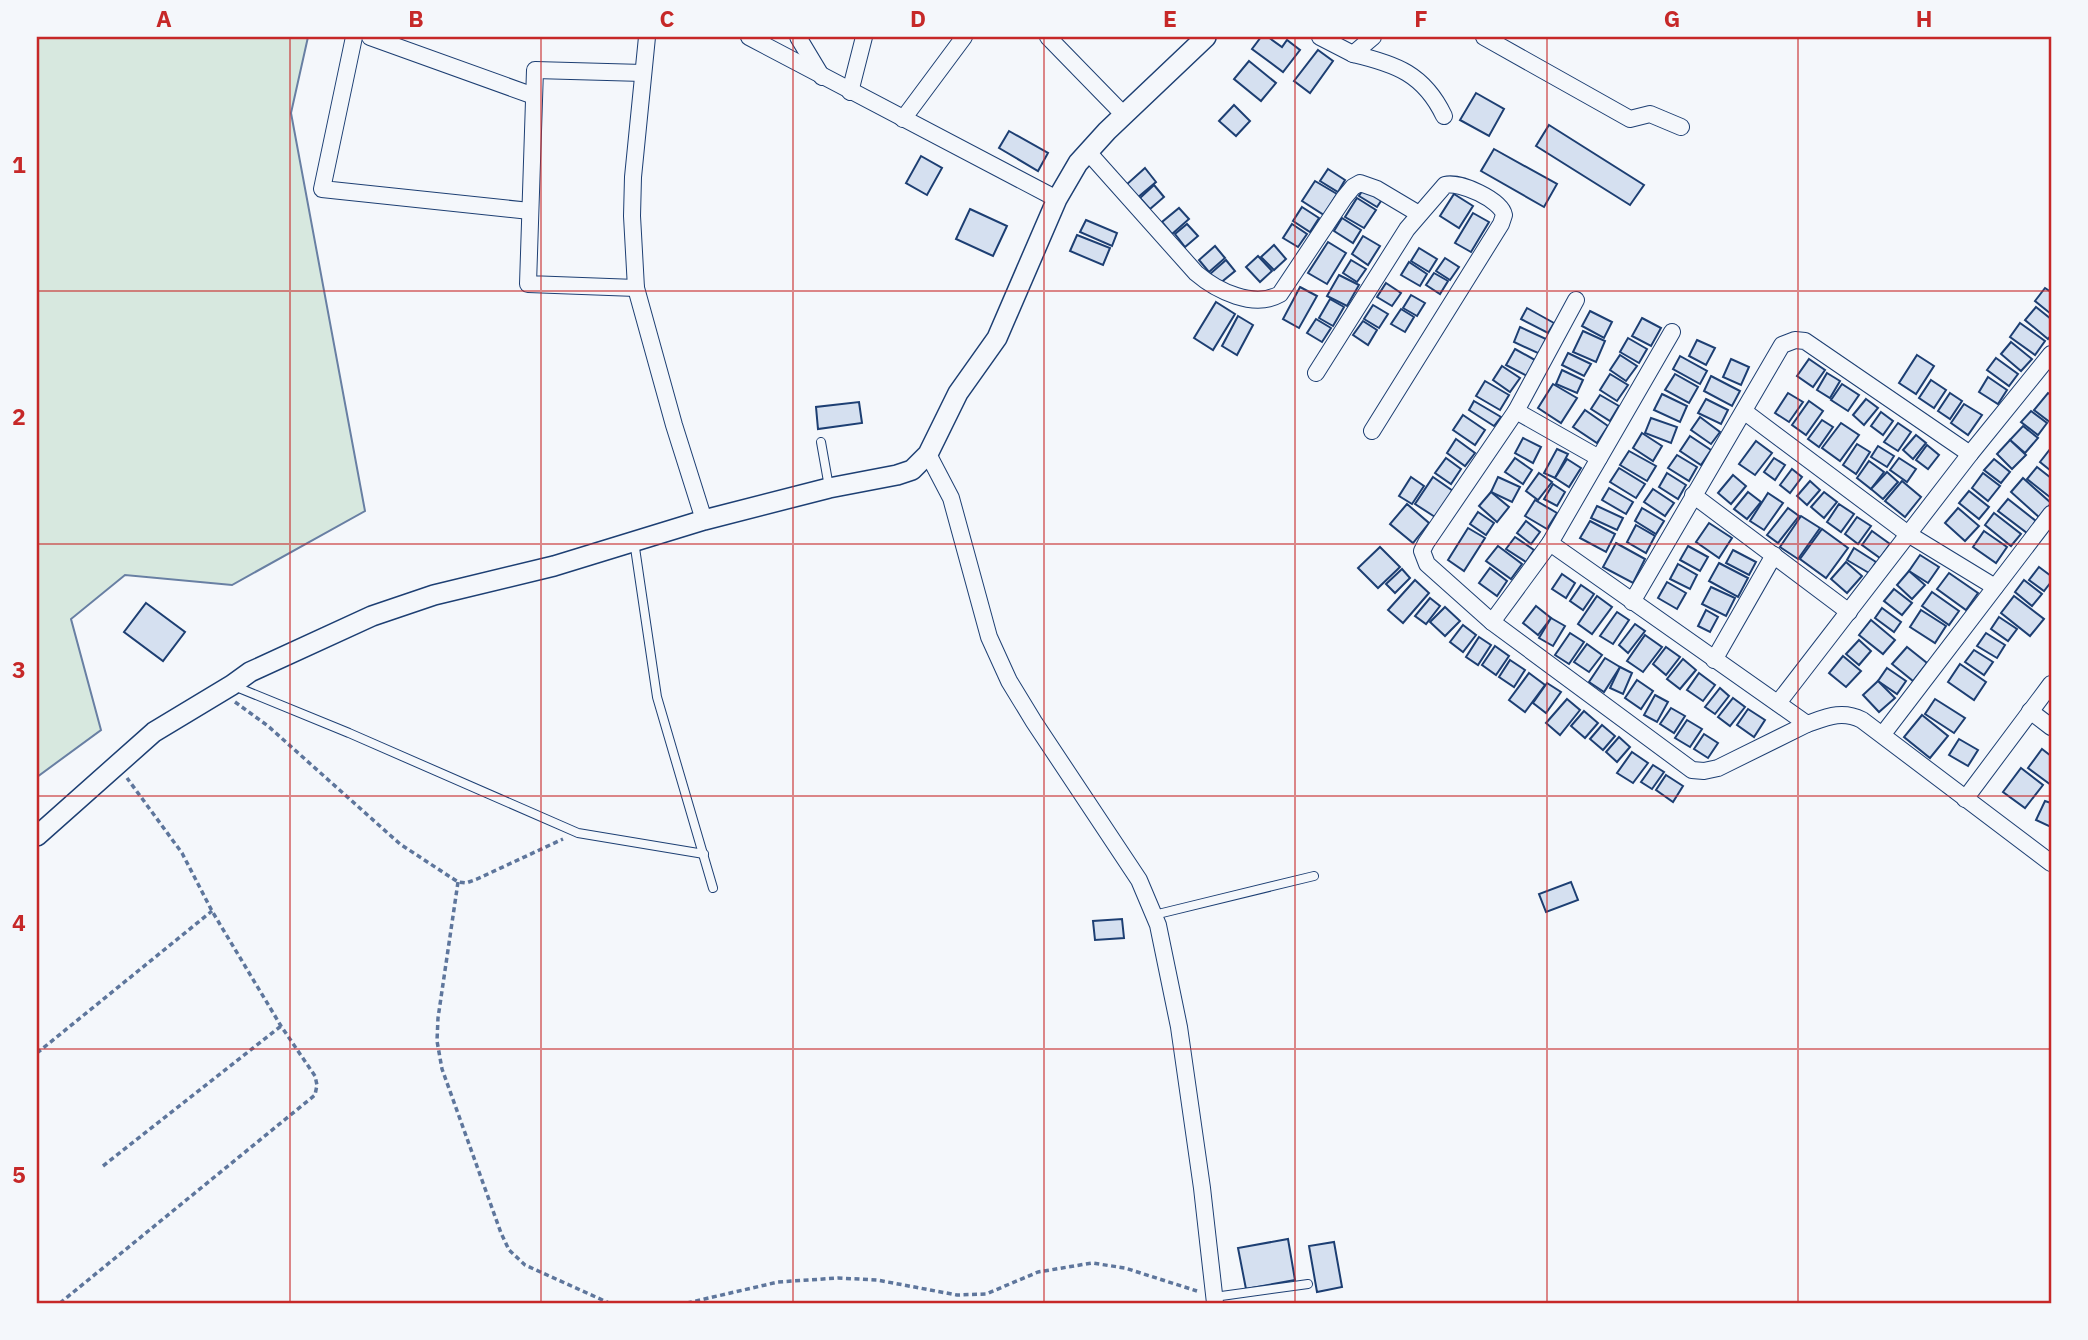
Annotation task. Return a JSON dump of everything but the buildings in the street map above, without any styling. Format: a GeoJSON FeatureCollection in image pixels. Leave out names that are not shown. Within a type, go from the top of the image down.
{"type":"FeatureCollection","features":[{"type":"Feature","properties":{"kind":"street"},"geometry":{"type":"LineString","coordinates":[[354,37],[323,189],[530,211]]}},
{"type":"Feature","properties":{"kind":"street"},"geometry":{"type":"LineString","coordinates":[[370,37],[534,96]]}},
{"type":"Feature","properties":{"kind":"street"},"geometry":{"type":"LineString","coordinates":[[647,37],[632,196],[636,288],[704,520]]}},
{"type":"Feature","properties":{"kind":"street"},"geometry":{"type":"LineString","coordinates":[[748,37],[1057,199]]}},
{"type":"Feature","properties":{"kind":"street"},"geometry":{"type":"LineString","coordinates":[[798,37],[822,77]]}},
{"type":"Feature","properties":{"kind":"street"},"geometry":{"type":"LineString","coordinates":[[850,92],[864,37]]}},
{"type":"Feature","properties":{"kind":"street"},"geometry":{"type":"LineString","coordinates":[[903,120],[964,37]]}},
{"type":"Feature","properties":{"kind":"street"},"geometry":{"type":"LineString","coordinates":[[1048,37],[1124,115]]}},
{"type":"Feature","properties":{"kind":"street"},"geometry":{"type":"LineString","coordinates":[[37,836],[154,732],[250,672],[372,616],[404,604],[554,566],[704,520],[912,470],[928,454],[958,393],[997,338],[1057,199],[1087,152],[1206,37]]}},
{"type":"Feature","properties":{"kind":"street"},"geometry":{"type":"LineString","coordinates":[[1320,37],[1353,54],[1401,68],[1416,78],[1437,99],[1444,116]]}},
{"type":"Feature","properties":{"kind":"street"},"geometry":{"type":"LineString","coordinates":[[1353,54],[1373,37]]}},
{"type":"Feature","properties":{"kind":"street"},"geometry":{"type":"LineString","coordinates":[[1484,37],[1629,118],[1650,114],[1681,127]]}},
{"type":"Feature","properties":{"kind":"street"},"geometry":{"type":"LineString","coordinates":[[636,288],[528,284],[530,211],[535,70],[643,73]]}},
{"type":"Feature","properties":{"kind":"street"},"geometry":{"type":"LineString","coordinates":[[1087,152],[1196,273],[1217,287],[1255,300],[1265,300],[1280,294],[1344,198],[1360,183],[1368,184],[1419,214]]}},
{"type":"Feature","properties":{"kind":"street"},"geometry":{"type":"LineString","coordinates":[[1316,373],[1419,214],[1446,185],[1453,183],[1492,200],[1503,209],[1504,215],[1372,431]]}},
{"type":"Feature","properties":{"kind":"street"},"geometry":{"type":"LineString","coordinates":[[1576,300],[1516,411],[1422,551],[1427,564],[1492,622],[1692,770],[1718,768],[1807,723],[1835,714],[1850,714],[1883,734],[2051,863]]}},
{"type":"Feature","properties":{"kind":"street"},"geometry":{"type":"LineString","coordinates":[[1492,622],[1550,543],[1672,332]]}},
{"type":"Feature","properties":{"kind":"street"},"geometry":{"type":"LineString","coordinates":[[1632,602],[1782,345],[1795,340],[1805,341],[1970,453]]}},
{"type":"Feature","properties":{"kind":"street"},"geometry":{"type":"LineString","coordinates":[[1778,704],[1970,453],[2051,354]]}},
{"type":"Feature","properties":{"kind":"street"},"geometry":{"type":"LineString","coordinates":[[1516,411],[1600,458]]}},
{"type":"Feature","properties":{"kind":"street"},"geometry":{"type":"LineString","coordinates":[[1745,412],[1908,534],[1995,587]]}},
{"type":"Feature","properties":{"kind":"street"},"geometry":{"type":"LineString","coordinates":[[928,454],[951,498],[989,637],[1009,681],[1139,880],[1154,915],[1162,940],[1179,1027],[1214,1300]]}},
{"type":"Feature","properties":{"kind":"street"},"geometry":{"type":"LineString","coordinates":[[1693,495],[1849,612]]}},
{"type":"Feature","properties":{"kind":"street"},"geometry":{"type":"LineString","coordinates":[[1883,734],[2051,513]]}},
{"type":"Feature","properties":{"kind":"street"},"geometry":{"type":"LineString","coordinates":[[1550,543],[1807,723]]}},
{"type":"Feature","properties":{"kind":"street"},"geometry":{"type":"LineString","coordinates":[[1714,660],[1773,555]]}},
{"type":"Feature","properties":{"kind":"street"},"geometry":{"type":"LineString","coordinates":[[1965,799],[2051,684]]}},
{"type":"Feature","properties":{"kind":"street"},"geometry":{"type":"LineString","coordinates":[[2030,711],[2051,727]]}},
{"type":"Feature","properties":{"kind":"lane"},"geometry":{"type":"LineString","coordinates":[[821,442],[829,488]]}},
{"type":"Feature","properties":{"kind":"lane"},"geometry":{"type":"LineString","coordinates":[[634,541],[657,697],[713,888]]}},
{"type":"Feature","properties":{"kind":"lane"},"geometry":{"type":"LineString","coordinates":[[226,688],[349,733],[578,833],[704,854]]}},
{"type":"Feature","properties":{"kind":"lane"},"geometry":{"type":"LineString","coordinates":[[1154,915],[1314,876]]}},
{"type":"Feature","properties":{"kind":"lane"},"geometry":{"type":"LineString","coordinates":[[1214,1300],[1308,1284]]}},
{"type":"Feature","properties":{"kind":"path"},"geometry":{"type":"LineString","coordinates":[[226,688],[400,844],[458,882],[477,880],[578,833]]}},
{"type":"Feature","properties":{"kind":"path"},"geometry":{"type":"LineString","coordinates":[[61,1303],[315,1095],[317,1085],[315,1076],[281,1026],[212,911],[182,853],[117,765]]}},
{"type":"Feature","properties":{"kind":"path"},"geometry":{"type":"LineString","coordinates":[[458,882],[438,1017],[437,1041],[442,1069],[509,1250],[525,1265],[609,1303]]}},
{"type":"Feature","properties":{"kind":"path"},"geometry":{"type":"LineString","coordinates":[[37,1053],[212,911]]}},
{"type":"Feature","properties":{"kind":"path"},"geometry":{"type":"LineString","coordinates":[[103,1166],[281,1026]]}},
{"type":"Feature","properties":{"kind":"path"},"geometry":{"type":"LineString","coordinates":[[687,1303],[778,1282],[838,1278],[877,1280],[957,1295],[986,1294],[1038,1272],[1092,1263],[1125,1268],[1214,1300]]}},
{"type":"Feature","properties":{"kind":"shaded area"},"geometry":{"type":"Polygon","coordinates":[[[37,37],[308,37],[291,113],[365,511],[232,585],[125,575],[71,619],[101,730],[37,777],[37,37]]]}}]}
